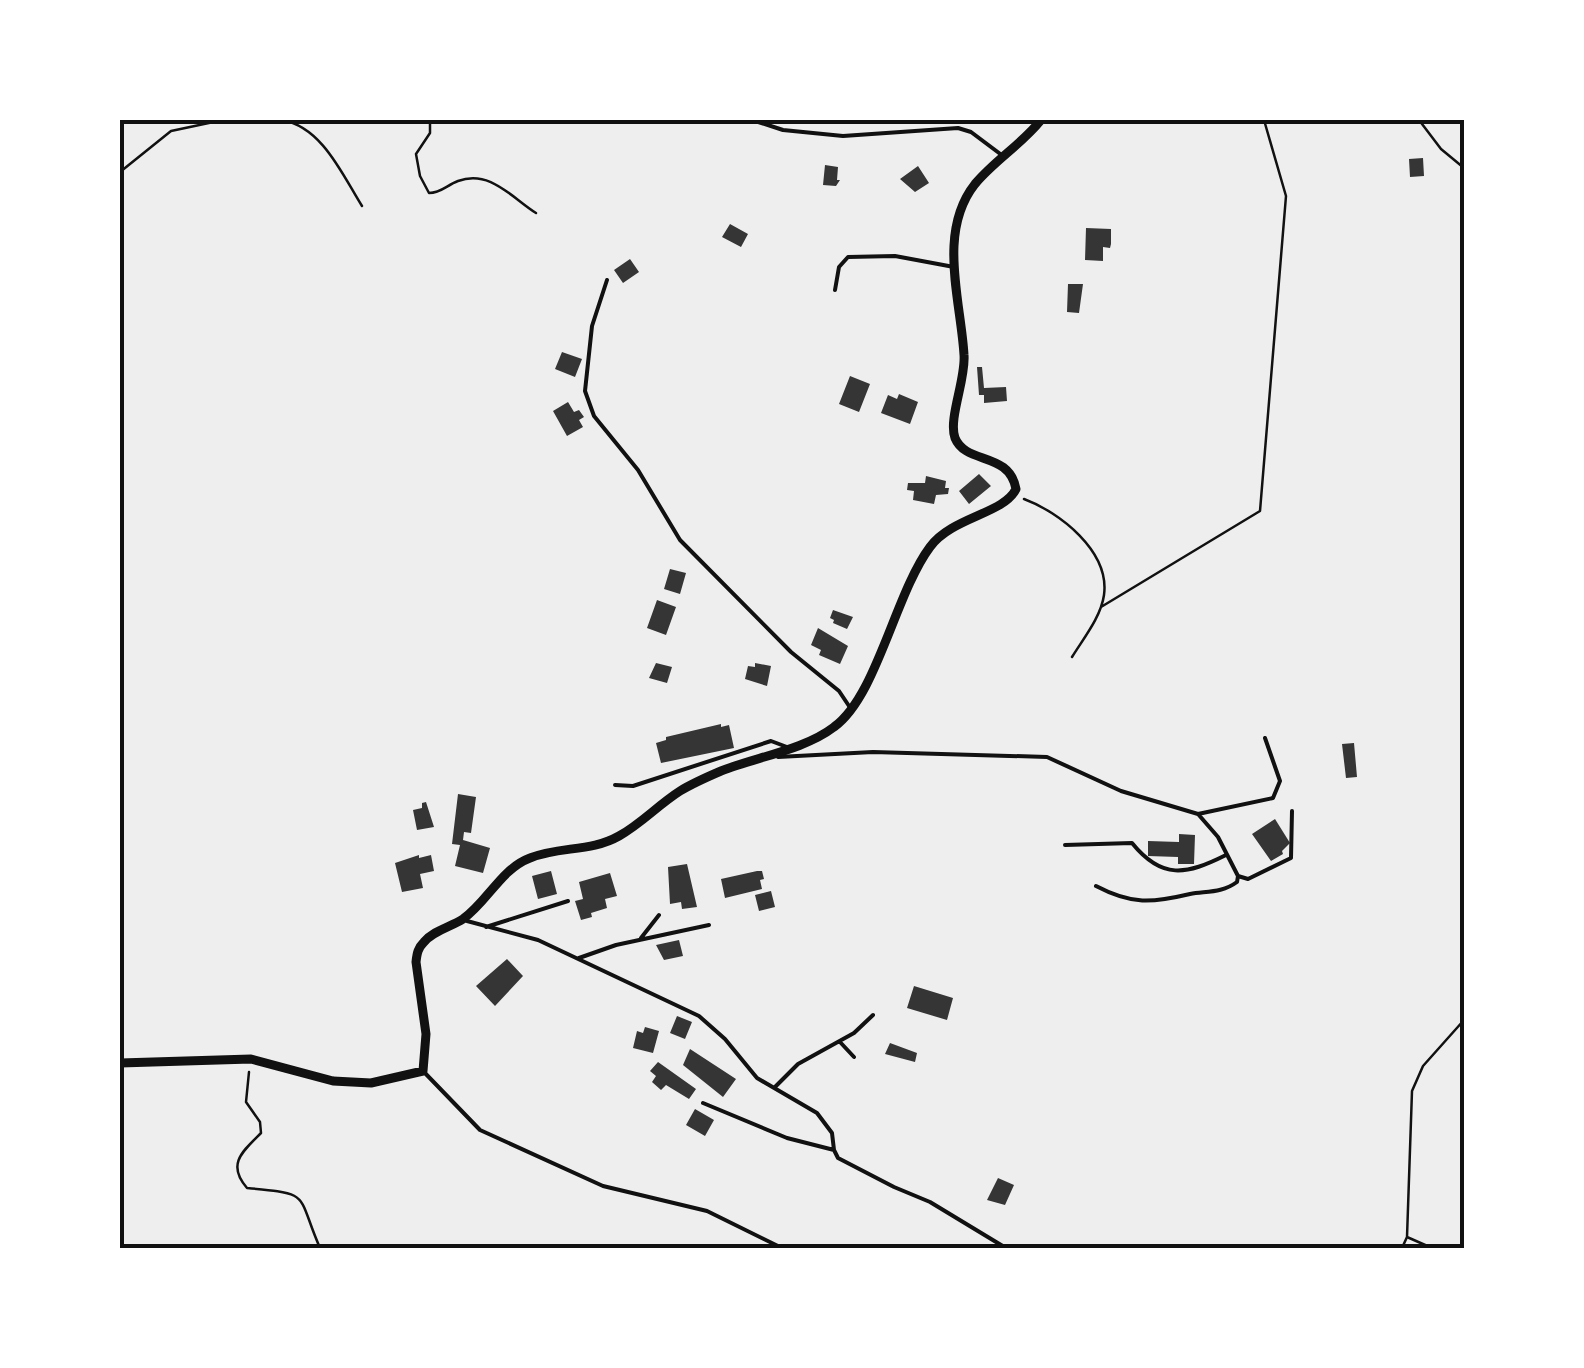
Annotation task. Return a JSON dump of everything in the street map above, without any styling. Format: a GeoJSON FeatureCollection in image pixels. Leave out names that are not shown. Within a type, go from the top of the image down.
{"type":"FeatureCollection","features":[{"type":"Feature","properties":{"kind":"street"},"geometry":{"type":"LineString","coordinates":[[120,1063],[251,1060],[333,1080],[371,1083],[423,1071],[426,1034],[416,962],[417,951],[427,938],[463,919],[520,862],[551,852],[599,845],[627,831],[681,791],[829,731],[852,710],[898,608],[933,543],[951,526],[1003,504],[1016,489],[1006,468],[962,447],[954,434],[964,354],[954,267],[958,224],[966,200],[976,184],[1022,143],[1041,120]]}},
{"type":"Feature","properties":{"kind":"lane"},"geometry":{"type":"LineString","coordinates":[[752,120],[782,130],[843,136],[958,128],[971,132],[1003,156]]}},
{"type":"Feature","properties":{"kind":"lane"},"geometry":{"type":"LineString","coordinates":[[836,290],[839,267],[848,258],[895,256],[954,267]]}},
{"type":"Feature","properties":{"kind":"lane"},"geometry":{"type":"LineString","coordinates":[[606,280],[592,326],[586,391],[594,416],[638,470],[680,540],[791,652],[839,691],[852,710]]}},
{"type":"Feature","properties":{"kind":"lane"},"geometry":{"type":"LineString","coordinates":[[774,755],[788,758],[872,752],[1038,756],[1057,760],[1121,791],[1198,814],[1273,798],[1280,782],[1265,738]]}},
{"type":"Feature","properties":{"kind":"lane"},"geometry":{"type":"LineString","coordinates":[[614,785],[633,786],[771,741],[788,748]]}},
{"type":"Feature","properties":{"kind":"lane"},"geometry":{"type":"LineString","coordinates":[[1238,876],[1248,878],[1290,858],[1292,810]]}},
{"type":"Feature","properties":{"kind":"lane"},"geometry":{"type":"LineString","coordinates":[[1096,886],[1112,895],[1155,903],[1224,890],[1237,882],[1238,876],[1218,837],[1198,814]]}},
{"type":"Feature","properties":{"kind":"lane"},"geometry":{"type":"LineString","coordinates":[[1065,845],[1132,843],[1146,861],[1167,871],[1188,870],[1226,854]]}},
{"type":"Feature","properties":{"kind":"lane"},"geometry":{"type":"LineString","coordinates":[[486,927],[568,901]]}},
{"type":"Feature","properties":{"kind":"lane"},"geometry":{"type":"LineString","coordinates":[[640,940],[659,915]]}},
{"type":"Feature","properties":{"kind":"lane"},"geometry":{"type":"LineString","coordinates":[[463,919],[524,936],[579,958],[699,1016],[725,1039],[746,1069],[818,1113],[832,1133],[834,1150]]}},
{"type":"Feature","properties":{"kind":"lane"},"geometry":{"type":"LineString","coordinates":[[579,958],[709,925]]}},
{"type":"Feature","properties":{"kind":"lane"},"geometry":{"type":"LineString","coordinates":[[775,1087],[811,1055],[854,1033],[873,1016]]}},
{"type":"Feature","properties":{"kind":"lane"},"geometry":{"type":"LineString","coordinates":[[838,1042],[845,1044],[854,1057]]}},
{"type":"Feature","properties":{"kind":"lane"},"geometry":{"type":"LineString","coordinates":[[423,1071],[480,1130],[603,1186],[707,1211],[782,1248]]}},
{"type":"Feature","properties":{"kind":"lane"},"geometry":{"type":"LineString","coordinates":[[703,1103],[787,1138],[834,1150],[849,1165],[930,1202],[1006,1248]]}},
{"type":"Feature","properties":{"kind":"path"},"geometry":{"type":"LineString","coordinates":[[120,172],[171,132],[223,120]]}},
{"type":"Feature","properties":{"kind":"path"},"geometry":{"type":"LineString","coordinates":[[282,120],[300,123],[329,153],[362,206]]}},
{"type":"Feature","properties":{"kind":"path"},"geometry":{"type":"LineString","coordinates":[[430,120],[430,133],[416,154],[420,176],[429,193],[437,193],[458,181],[486,180],[498,184],[536,213]]}},
{"type":"Feature","properties":{"kind":"path"},"geometry":{"type":"LineString","coordinates":[[1101,607],[1260,511],[1286,196],[1264,120]]}},
{"type":"Feature","properties":{"kind":"path"},"geometry":{"type":"LineString","coordinates":[[1419,120],[1441,149],[1464,168]]}},
{"type":"Feature","properties":{"kind":"path"},"geometry":{"type":"LineString","coordinates":[[1013,496],[1046,507],[1080,536],[1104,582],[1101,607],[1072,657]]}},
{"type":"Feature","properties":{"kind":"path"},"geometry":{"type":"LineString","coordinates":[[1402,1248],[1407,1237],[1412,1091],[1423,1066],[1464,1020]]}},
{"type":"Feature","properties":{"kind":"path"},"geometry":{"type":"LineString","coordinates":[[251,1060],[246,1102],[260,1122],[261,1133],[238,1156],[235,1166],[239,1179],[247,1188],[290,1192],[300,1199],[309,1211],[310,1226],[320,1248]]}},
{"type":"Feature","properties":{"kind":"path"},"geometry":{"type":"LineString","coordinates":[[1407,1237],[1432,1248]]}},
{"type":"Feature","properties":{"kind":"shaded area"},"geometry":{"type":"Polygon","coordinates":[[[120,120],[1464,120],[1464,1248],[120,1248],[120,120]]]}},
{"type":"Feature","properties":{"kind":"building"},"geometry":{"type":"Polygon","coordinates":[[[1423,158],[1424,176],[1410,177],[1409,159],[1423,158]]]}},
{"type":"Feature","properties":{"kind":"building"},"geometry":{"type":"Polygon","coordinates":[[[825,165],[838,167],[840,180],[836,186],[823,185],[825,165]]]}},
{"type":"Feature","properties":{"kind":"building"},"geometry":{"type":"Polygon","coordinates":[[[918,166],[929,183],[915,192],[900,179],[918,166]]]}},
{"type":"Feature","properties":{"kind":"building"},"geometry":{"type":"Polygon","coordinates":[[[730,224],[748,234],[741,247],[722,237],[730,224]]]}},
{"type":"Feature","properties":{"kind":"building"},"geometry":{"type":"Polygon","coordinates":[[[1086,228],[1111,229],[1110,248],[1103,247],[1103,261],[1085,260],[1086,228]]]}},
{"type":"Feature","properties":{"kind":"building"},"geometry":{"type":"Polygon","coordinates":[[[630,259],[639,272],[623,283],[614,270],[630,259]]]}},
{"type":"Feature","properties":{"kind":"building"},"geometry":{"type":"Polygon","coordinates":[[[1068,284],[1083,284],[1079,313],[1067,312],[1068,284]]]}},
{"type":"Feature","properties":{"kind":"building"},"geometry":{"type":"Polygon","coordinates":[[[562,352],[582,359],[575,377],[555,369],[562,352]]]}},
{"type":"Feature","properties":{"kind":"building"},"geometry":{"type":"Polygon","coordinates":[[[977,367],[982,367],[984,388],[1006,387],[1007,401],[984,403],[984,395],[979,395],[977,367]]]}},
{"type":"Feature","properties":{"kind":"building"},"geometry":{"type":"Polygon","coordinates":[[[850,376],[870,384],[859,412],[839,404],[850,376]]]}},
{"type":"Feature","properties":{"kind":"building"},"geometry":{"type":"Polygon","coordinates":[[[899,394],[918,402],[910,424],[881,413],[888,395],[897,399],[899,394]]]}},
{"type":"Feature","properties":{"kind":"building"},"geometry":{"type":"Polygon","coordinates":[[[568,402],[574,412],[579,410],[584,417],[579,420],[583,427],[567,436],[553,411],[568,402]]]}},
{"type":"Feature","properties":{"kind":"building"},"geometry":{"type":"Polygon","coordinates":[[[979,474],[991,486],[969,504],[959,491],[979,474]]]}},
{"type":"Feature","properties":{"kind":"building"},"geometry":{"type":"Polygon","coordinates":[[[926,476],[946,481],[945,488],[949,488],[948,494],[936,495],[934,504],[913,500],[914,491],[907,490],[908,483],[925,483],[926,476]]]}},
{"type":"Feature","properties":{"kind":"building"},"geometry":{"type":"Polygon","coordinates":[[[670,569],[686,573],[680,594],[664,589],[670,569]]]}},
{"type":"Feature","properties":{"kind":"building"},"geometry":{"type":"Polygon","coordinates":[[[657,600],[676,607],[666,635],[647,628],[657,600]]]}},
{"type":"Feature","properties":{"kind":"building"},"geometry":{"type":"Polygon","coordinates":[[[833,610],[853,617],[847,629],[833,623],[833,610]]]}},
{"type":"Feature","properties":{"kind":"building"},"geometry":{"type":"Polygon","coordinates":[[[818,628],[848,646],[840,664],[819,655],[821,650],[811,645],[818,628]]]}},
{"type":"Feature","properties":{"kind":"building"},"geometry":{"type":"Polygon","coordinates":[[[656,663],[672,667],[667,683],[649,678],[656,663]]]}},
{"type":"Feature","properties":{"kind":"building"},"geometry":{"type":"Polygon","coordinates":[[[755,663],[771,666],[767,686],[745,679],[748,666],[755,667],[755,663]]]}},
{"type":"Feature","properties":{"kind":"building"},"geometry":{"type":"Polygon","coordinates":[[[729,725],[734,748],[661,763],[656,743],[729,725]]]}},
{"type":"Feature","properties":{"kind":"building"},"geometry":{"type":"Polygon","coordinates":[[[1354,743],[1357,777],[1346,778],[1342,744],[1354,743]]]}},
{"type":"Feature","properties":{"kind":"building"},"geometry":{"type":"Polygon","coordinates":[[[458,794],[476,797],[471,833],[464,832],[463,840],[490,848],[483,873],[455,866],[460,845],[452,844],[458,794]]]}},
{"type":"Feature","properties":{"kind":"building"},"geometry":{"type":"Polygon","coordinates":[[[426,802],[434,827],[417,830],[413,810],[422,808],[426,802]]]}},
{"type":"Feature","properties":{"kind":"building"},"geometry":{"type":"Polygon","coordinates":[[[1275,819],[1290,843],[1283,854],[1271,861],[1252,834],[1275,819]]]}},
{"type":"Feature","properties":{"kind":"building"},"geometry":{"type":"Polygon","coordinates":[[[1179,834],[1195,835],[1194,864],[1178,864],[1178,857],[1148,856],[1148,841],[1179,842],[1179,834]]]}},
{"type":"Feature","properties":{"kind":"building"},"geometry":{"type":"Polygon","coordinates":[[[431,855],[434,871],[420,874],[423,888],[402,892],[395,863],[431,855]]]}},
{"type":"Feature","properties":{"kind":"building"},"geometry":{"type":"Polygon","coordinates":[[[687,864],[697,907],[682,909],[681,902],[670,904],[668,867],[687,864]]]}},
{"type":"Feature","properties":{"kind":"building"},"geometry":{"type":"Polygon","coordinates":[[[551,871],[557,894],[538,899],[532,876],[551,871]]]}},
{"type":"Feature","properties":{"kind":"building"},"geometry":{"type":"Polygon","coordinates":[[[762,871],[762,889],[725,898],[721,879],[762,871]]]}},
{"type":"Feature","properties":{"kind":"building"},"geometry":{"type":"Polygon","coordinates":[[[610,873],[617,896],[605,899],[607,908],[581,920],[575,901],[583,899],[579,882],[610,873]]]}},
{"type":"Feature","properties":{"kind":"building"},"geometry":{"type":"Polygon","coordinates":[[[771,891],[775,907],[759,911],[755,895],[771,891]]]}},
{"type":"Feature","properties":{"kind":"building"},"geometry":{"type":"Polygon","coordinates":[[[679,940],[683,956],[664,960],[656,945],[679,940]]]}},
{"type":"Feature","properties":{"kind":"building"},"geometry":{"type":"Polygon","coordinates":[[[507,959],[523,976],[495,1006],[476,986],[507,959]]]}},
{"type":"Feature","properties":{"kind":"building"},"geometry":{"type":"Polygon","coordinates":[[[914,986],[953,998],[947,1020],[907,1008],[914,986]]]}},
{"type":"Feature","properties":{"kind":"building"},"geometry":{"type":"Polygon","coordinates":[[[677,1016],[692,1022],[685,1039],[670,1033],[677,1016]]]}},
{"type":"Feature","properties":{"kind":"building"},"geometry":{"type":"Polygon","coordinates":[[[645,1027],[659,1031],[653,1053],[633,1048],[637,1031],[643,1033],[645,1027]]]}},
{"type":"Feature","properties":{"kind":"building"},"geometry":{"type":"Polygon","coordinates":[[[890,1043],[917,1053],[915,1062],[885,1054],[890,1043]]]}},
{"type":"Feature","properties":{"kind":"building"},"geometry":{"type":"Polygon","coordinates":[[[690,1049],[736,1079],[723,1097],[683,1065],[690,1049]]]}},
{"type":"Feature","properties":{"kind":"building"},"geometry":{"type":"Polygon","coordinates":[[[658,1062],[696,1089],[689,1099],[666,1085],[661,1090],[652,1082],[656,1076],[650,1071],[658,1062]]]}},
{"type":"Feature","properties":{"kind":"building"},"geometry":{"type":"Polygon","coordinates":[[[695,1109],[714,1120],[705,1136],[686,1125],[695,1109]]]}},
{"type":"Feature","properties":{"kind":"building"},"geometry":{"type":"Polygon","coordinates":[[[998,1178],[1014,1185],[1005,1205],[987,1200],[998,1178]]]}}]}
